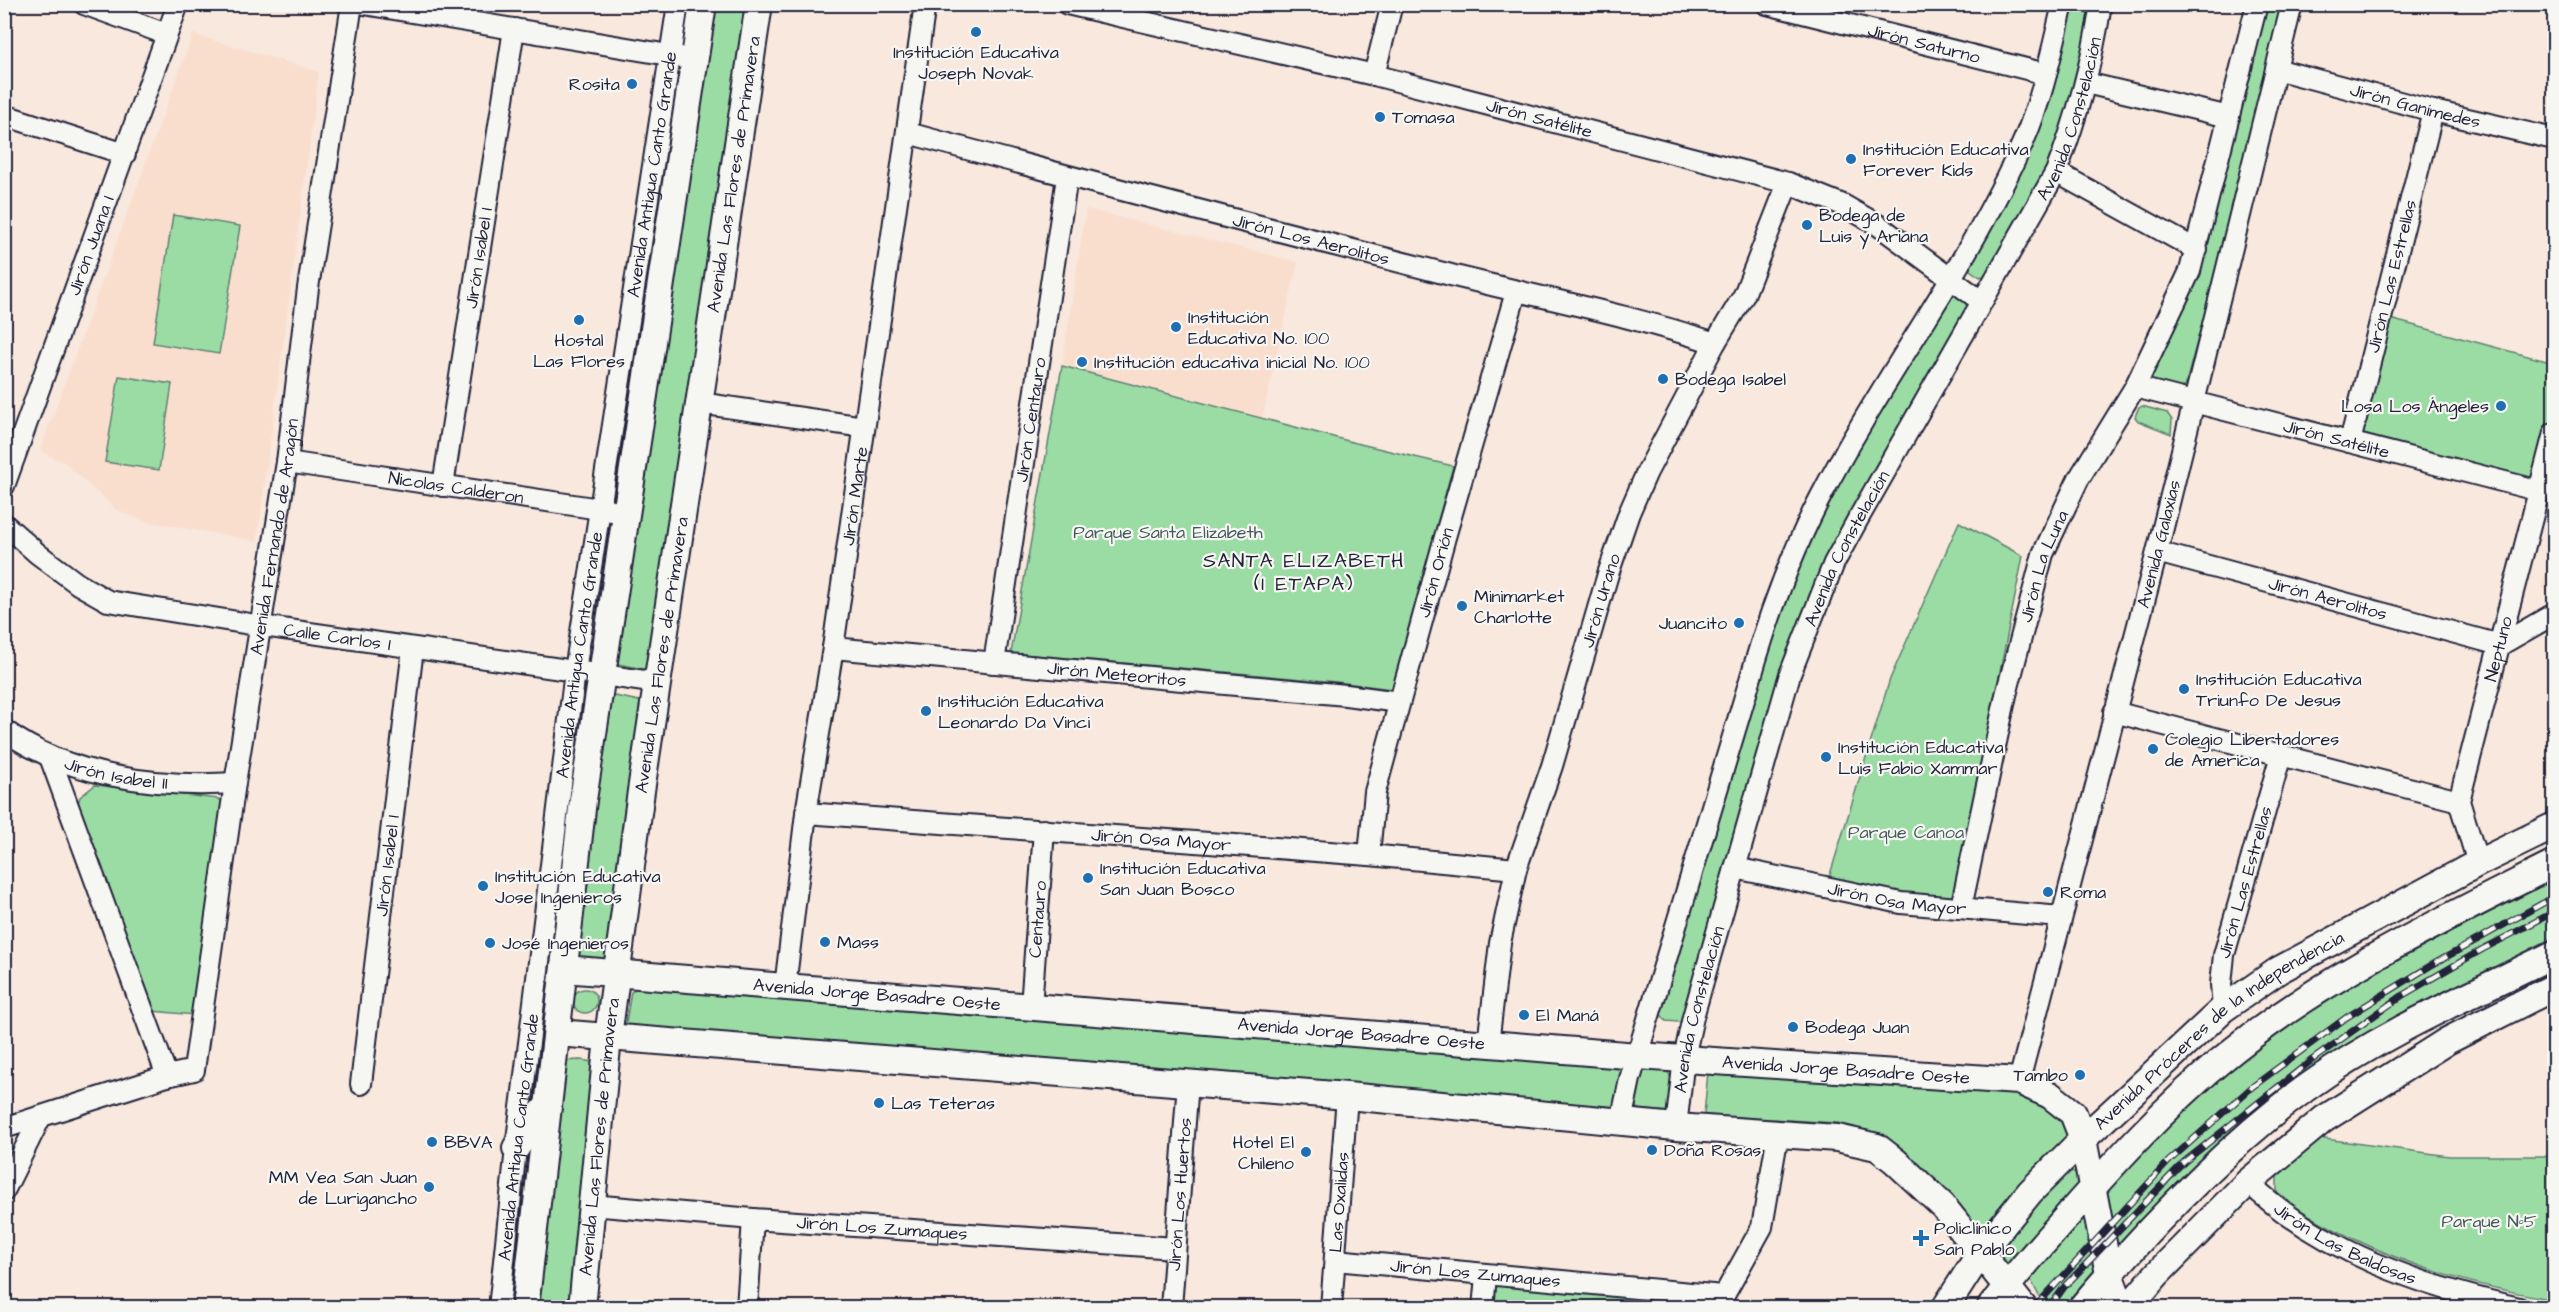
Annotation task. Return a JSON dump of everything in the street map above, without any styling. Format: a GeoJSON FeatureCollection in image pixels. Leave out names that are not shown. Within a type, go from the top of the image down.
{"type":"FeatureCollection","features":[{"type":"Feature","properties":{"kind":"main road"},"geometry":{"type":"LineString","coordinates":[[525,1308],[583,800],[703,4]]}},
{"type":"Feature","properties":{"kind":"main road","name":"Avenida Las Flores de Primavera"},"geometry":{"type":"LineString","coordinates":[[582,1308],[608,1037],[641,791],[759,4]]}},
{"type":"Feature","properties":{"kind":"main road","name":"Avenida Próceres de la Independencia"},"geometry":{"type":"LineString","coordinates":[[1945,1308],[1981,1252],[2030,1192],[2083,1139],[2223,1009],[2279,970],[2478,863],[2554,826]]}},
{"type":"Feature","properties":{"kind":"main road","name":"Avenida Próceres de la Independencia"},"geometry":{"type":"LineString","coordinates":[[1989,1308],[2007,1284],[2093,1186],[2150,1125],[2219,1062],[2286,1013],[2374,958],[2554,864]]}},
{"type":"Feature","properties":{"kind":"main road"},"geometry":{"type":"LineString","coordinates":[[2081,1308],[2109,1274],[2193,1186],[2253,1131],[2307,1088],[2371,1048],[2554,954]]}},
{"type":"Feature","properties":{"kind":"main road","name":"Avenida Jorge Basadre Oeste"},"geometry":{"type":"LineString","coordinates":[[564,969],[1638,1056],[2019,1081],[2050,1095],[2073,1113],[2083,1139],[2109,1274],[2122,1308]]}},
{"type":"Feature","properties":{"kind":"main road"},"geometry":{"type":"LineString","coordinates":[[2128,1308],[2157,1274],[2248,1182],[2324,1119],[2447,1041],[2552,994]]}},
{"type":"Feature","properties":{"kind":"main road"},"geometry":{"type":"LineString","coordinates":[[557,1033],[1188,1082],[1676,1127],[1837,1137],[1877,1147],[1942,1206],[2024,1308]]}},
{"type":"Feature","properties":{"kind":"main road"},"geometry":{"type":"LineString","coordinates":[[516,1148],[525,1132],[547,1107]]}},
{"type":"Feature","properties":{"kind":"street"},"geometry":{"type":"LineString","coordinates":[[84,4],[166,34]]}},
{"type":"Feature","properties":{"kind":"street","name":"Jirón Juana I"},"geometry":{"type":"LineString","coordinates":[[4,486],[177,4]]}},
{"type":"Feature","properties":{"kind":"street","name":"Avenida Fernando de Aragón"},"geometry":{"type":"LineString","coordinates":[[167,1076],[194,1070],[236,783],[262,626],[308,288],[352,4]]}},
{"type":"Feature","properties":{"kind":"street"},"geometry":{"type":"LineString","coordinates":[[364,4],[695,59]]}},
{"type":"Feature","properties":{"kind":"street","name":"Avenida Antigua Canto Grande"},"geometry":{"type":"LineString","coordinates":[[499,1308],[516,1148],[575,672],[678,4]]}},
{"type":"Feature","properties":{"kind":"street","name":"Jirón Marte"},"geometry":{"type":"LineString","coordinates":[[785,987],[806,813],[833,648],[926,4]]}},
{"type":"Feature","properties":{"kind":"street","name":"Jirón Satélite"},"geometry":{"type":"LineString","coordinates":[[1067,4],[1374,75],[1788,183],[1843,205],[1878,225],[1982,301]]}},
{"type":"Feature","properties":{"kind":"street"},"geometry":{"type":"LineString","coordinates":[[1374,75],[1392,4]]}},
{"type":"Feature","properties":{"kind":"street","name":"Jirón Saturno"},"geometry":{"type":"LineString","coordinates":[[1767,4],[2046,74]]}},
{"type":"Feature","properties":{"kind":"street","name":"Avenida Constelación"},"geometry":{"type":"LineString","coordinates":[[1621,1122],[1630,1079],[1765,629],[1789,563],[1820,497],[2000,194],[2040,102],[2063,4]]}},
{"type":"Feature","properties":{"kind":"street","name":"Avenida Constelación"},"geometry":{"type":"LineString","coordinates":[[1676,1127],[1684,1058],[1790,674],[1834,563],[2056,172],[2086,83],[2101,4]]}},
{"type":"Feature","properties":{"kind":"street"},"geometry":{"type":"LineString","coordinates":[[2056,172],[2197,249],[2257,4]]}},
{"type":"Feature","properties":{"kind":"street","name":"Avenida Galaxias"},"geometry":{"type":"LineString","coordinates":[[2019,1081],[2157,552],[2292,4]]}},
{"type":"Feature","properties":{"kind":"street","name":"Jirón Isabel I"},"geometry":{"type":"LineString","coordinates":[[443,486],[514,29]]}},
{"type":"Feature","properties":{"kind":"street","name":"Jirón Ganímedes"},"geometry":{"type":"LineString","coordinates":[[2276,69],[2433,111],[2554,139]]}},
{"type":"Feature","properties":{"kind":"street"},"geometry":{"type":"LineString","coordinates":[[2086,83],[2229,117]]}},
{"type":"Feature","properties":{"kind":"street","name":"Jirón Las Estrellas"},"geometry":{"type":"LineString","coordinates":[[2350,442],[2433,111]]}},
{"type":"Feature","properties":{"kind":"street"},"geometry":{"type":"LineString","coordinates":[[4,115],[125,154]]}},
{"type":"Feature","properties":{"kind":"street","name":"Jirón Los Aerolitos"},"geometry":{"type":"LineString","coordinates":[[908,133],[1067,177],[1516,292],[1652,322],[1715,344]]}},
{"type":"Feature","properties":{"kind":"street","name":"Jirón Centauro"},"geometry":{"type":"LineString","coordinates":[[994,663],[1067,177]]}},
{"type":"Feature","properties":{"kind":"street","name":"Jirón Urano"},"geometry":{"type":"LineString","coordinates":[[1488,1044],[1500,943],[1516,869],[1552,766],[1608,574],[1629,513],[1647,472],[1715,344],[1744,295],[1788,183]]}},
{"type":"Feature","properties":{"kind":"street","name":"Jirón La Luna"},"geometry":{"type":"LineString","coordinates":[[1961,908],[2006,695],[2043,554],[2078,480],[2135,387],[2190,271],[2197,249]]}},
{"type":"Feature","properties":{"kind":"street","name":"Jirón Orión"},"geometry":{"type":"LineString","coordinates":[[1369,855],[1375,792],[1516,292]]}},
{"type":"Feature","properties":{"kind":"street","name":"Jirón Satélite"},"geometry":{"type":"LineString","coordinates":[[2135,387],[2540,491]]}},
{"type":"Feature","properties":{"kind":"street"},"geometry":{"type":"LineString","coordinates":[[699,403],[864,427]]}},
{"type":"Feature","properties":{"kind":"street","name":"Neptuno"},"geometry":{"type":"LineString","coordinates":[[2459,801],[2554,433]]}},
{"type":"Feature","properties":{"kind":"street","name":"Nicolas Calderon"},"geometry":{"type":"LineString","coordinates":[[286,462],[627,513]]}},
{"type":"Feature","properties":{"kind":"street","name":"Calle Carlos I"},"geometry":{"type":"LineString","coordinates":[[4,524],[38,554],[78,584],[108,601],[658,684]]}},
{"type":"Feature","properties":{"kind":"street","name":"Jirón Aerolitos"},"geometry":{"type":"LineString","coordinates":[[2157,552],[2500,645]]}},
{"type":"Feature","properties":{"kind":"street"},"geometry":{"type":"LineString","coordinates":[[2500,645],[2554,614]]}},
{"type":"Feature","properties":{"kind":"street","name":"Jirón Isabel I"},"geometry":{"type":"LineString","coordinates":[[362,1084],[413,648]]}},
{"type":"Feature","properties":{"kind":"street","name":"Jirón Meteoritos"},"geometry":{"type":"LineString","coordinates":[[833,648],[1346,695],[1399,702]]}},
{"type":"Feature","properties":{"kind":"street"},"geometry":{"type":"LineString","coordinates":[[2114,712],[2459,801],[2478,863]]}},
{"type":"Feature","properties":{"kind":"street","name":"Jirón Isabel II"},"geometry":{"type":"LineString","coordinates":[[4,730],[50,757],[86,769],[131,778],[207,785],[236,783]]}},
{"type":"Feature","properties":{"kind":"street","name":"Jirón Las Estrellas"},"geometry":{"type":"LineString","coordinates":[[2223,1009],[2221,984],[2224,955],[2281,755]]}},
{"type":"Feature","properties":{"kind":"street"},"geometry":{"type":"LineString","coordinates":[[4,1128],[167,1076],[50,757]]}},
{"type":"Feature","properties":{"kind":"street","name":"Jirón Osa Mayor"},"geometry":{"type":"LineString","coordinates":[[806,813],[1369,855],[1516,869]]}},
{"type":"Feature","properties":{"kind":"street","name":"Centauro"},"geometry":{"type":"LineString","coordinates":[[1031,1007],[1044,830]]}},
{"type":"Feature","properties":{"kind":"street","name":"Jirón Osa Mayor"},"geometry":{"type":"LineString","coordinates":[[1735,868],[1901,903],[2061,916]]}},
{"type":"Feature","properties":{"kind":"street","name":"Jirón Los Huertos"},"geometry":{"type":"LineString","coordinates":[[1171,1308],[1188,1082]]}},
{"type":"Feature","properties":{"kind":"street","name":"Las Oxalidas"},"geometry":{"type":"LineString","coordinates":[[1331,1308],[1347,1096]]}},
{"type":"Feature","properties":{"kind":"street"},"geometry":{"type":"LineString","coordinates":[[4,1191],[40,1118]]}},
{"type":"Feature","properties":{"kind":"street"},"geometry":{"type":"LineString","coordinates":[[1720,1302],[1762,1227],[1778,1134]]}},
{"type":"Feature","properties":{"kind":"street","name":"Jirón Las Baldosas"},"geometry":{"type":"LineString","coordinates":[[2248,1182],[2275,1208],[2310,1231],[2355,1254],[2413,1278],[2519,1308]]}},
{"type":"Feature","properties":{"kind":"street","name":"Jirón Los Zumaques"},"geometry":{"type":"LineString","coordinates":[[591,1205],[753,1219],[1175,1248]]}},
{"type":"Feature","properties":{"kind":"street"},"geometry":{"type":"LineString","coordinates":[[747,1308],[753,1219]]}},
{"type":"Feature","properties":{"kind":"street","name":"Jirón Los Zumaques"},"geometry":{"type":"LineString","coordinates":[[1335,1260],[1720,1302]]}},
{"type":"Feature","properties":{"kind":"street"},"geometry":{"type":"LineString","coordinates":[[1483,1308],[1486,1276]]}},
{"type":"Feature","properties":{"kind":"shaded area"},"geometry":{"type":"Polygon","coordinates":[[[193,34],[319,72],[257,541],[145,521],[117,510],[65,463],[40,451],[193,34]]]}},
{"type":"Feature","properties":{"kind":"shaded area","name":"Institución Educativa No. 100"},"geometry":{"type":"Polygon","coordinates":[[[1086,209],[1298,262],[1262,419],[1062,366],[1086,209]]]}},
{"type":"Feature","properties":{"kind":"shaded area"},"geometry":{"type":"Polygon","coordinates":[[[2554,540],[2554,592],[2542,587],[2554,540]]]}},
{"type":"Feature","properties":{"kind":"green space"},"geometry":{"type":"Polygon","coordinates":[[[714,5],[750,5],[651,663],[644,669],[618,664],[613,659],[714,5]]]}},
{"type":"Feature","properties":{"kind":"green space"},"geometry":{"type":"Polygon","coordinates":[[[2071,5],[2094,5],[2079,80],[2056,155],[1990,274],[1980,277],[1970,270],[1969,262],[2025,163],[2042,117],[2071,5]]]}},
{"type":"Feature","properties":{"kind":"green space"},"geometry":{"type":"Polygon","coordinates":[[[2262,5],[2281,5],[2185,386],[2175,392],[2149,384],[2148,373],[2262,5]]]}},
{"type":"Feature","properties":{"kind":"green space"},"geometry":{"type":"Polygon","coordinates":[[[173,215],[240,226],[219,354],[153,343],[173,215]]]}},
{"type":"Feature","properties":{"kind":"green space"},"geometry":{"type":"Polygon","coordinates":[[[1957,291],[1971,306],[1830,558],[1688,1016],[1679,1022],[1666,1021],[1659,1012],[1764,661],[1798,565],[1825,503],[1951,294],[1957,291]]]}},
{"type":"Feature","properties":{"kind":"green space"},"geometry":{"type":"Polygon","coordinates":[[[2390,319],[2554,363],[2554,410],[2538,484],[2358,437],[2390,319]]]}},
{"type":"Feature","properties":{"kind":"green space","name":"Parque Santa Elizabeth"},"geometry":{"type":"Polygon","coordinates":[[[1062,366],[1453,466],[1392,689],[1011,653],[1062,366]]]}},
{"type":"Feature","properties":{"kind":"green space"},"geometry":{"type":"Polygon","coordinates":[[[119,376],[172,384],[159,470],[105,462],[119,376]]]}},
{"type":"Feature","properties":{"kind":"green space"},"geometry":{"type":"Polygon","coordinates":[[[2142,406],[2167,413],[2172,420],[2171,434],[2138,421],[2135,417],[2142,406]]]}},
{"type":"Feature","properties":{"kind":"green space","name":"Parque Canoa"},"geometry":{"type":"Polygon","coordinates":[[[1959,522],[2023,556],[1955,898],[1886,892],[1829,878],[1890,679],[1959,522]]]}},
{"type":"Feature","properties":{"kind":"green space"},"geometry":{"type":"Polygon","coordinates":[[[615,696],[639,701],[647,710],[610,962],[578,962],[575,951],[609,705],[615,696]]]}},
{"type":"Feature","properties":{"kind":"green space"},"geometry":{"type":"Polygon","coordinates":[[[95,785],[219,799],[225,805],[195,1015],[152,1011],[77,806],[80,797],[95,785]]]}},
{"type":"Feature","properties":{"kind":"green space"},"geometry":{"type":"Polygon","coordinates":[[[2554,876],[2554,937],[2408,1011],[2329,1056],[2255,1114],[2122,1244],[2116,1246],[2106,1191],[2171,1123],[2240,1059],[2290,1021],[2354,981],[2554,876]]]}},
{"type":"Feature","properties":{"kind":"green space"},"geometry":{"type":"Polygon","coordinates":[[[642,984],[1621,1062],[1624,1073],[1618,1107],[637,1032],[625,1028],[631,992],[642,984]]]}},
{"type":"Feature","properties":{"kind":"green space"},"geometry":{"type":"Polygon","coordinates":[[[585,989],[594,992],[597,1001],[594,1010],[585,1013],[576,1010],[573,1001],[576,992],[585,989]]]}},
{"type":"Feature","properties":{"kind":"green space"},"geometry":{"type":"Polygon","coordinates":[[[580,1060],[599,1063],[575,1307],[535,1308],[562,1061],[580,1060]]]}},
{"type":"Feature","properties":{"kind":"green space"},"geometry":{"type":"Polygon","coordinates":[[[1661,1066],[1667,1071],[1672,1081],[1668,1112],[1637,1109],[1634,1099],[1637,1075],[1647,1067],[1661,1066]]]}},
{"type":"Feature","properties":{"kind":"green space"},"geometry":{"type":"Polygon","coordinates":[[[1708,1072],[2003,1084],[2057,1110],[2069,1129],[2066,1139],[1999,1223],[1980,1228],[1900,1155],[1875,1136],[1854,1127],[1838,1123],[1704,1115],[1708,1072]]]}},
{"type":"Feature","properties":{"kind":"green space","name":"Parque Nº5"},"geometry":{"type":"Polygon","coordinates":[[[2318,1138],[2449,1156],[2554,1156],[2554,1300],[2474,1283],[2422,1267],[2371,1247],[2327,1226],[2301,1210],[2277,1192],[2277,1176],[2318,1138]]]}},
{"type":"Feature","properties":{"kind":"green space"},"geometry":{"type":"Polygon","coordinates":[[[2065,1171],[2071,1171],[2079,1177],[2078,1186],[2038,1229],[2008,1267],[1999,1248],[2065,1171]]]}},
{"type":"Feature","properties":{"kind":"green space"},"geometry":{"type":"Polygon","coordinates":[[[2084,1214],[2097,1267],[2063,1307],[2050,1307],[2039,1296],[2028,1274],[2084,1214]]]}},
{"type":"Feature","properties":{"kind":"green space"},"geometry":{"type":"Polygon","coordinates":[[[1496,1283],[1692,1298],[1700,1307],[1495,1308],[1496,1283]]]}},
{"type":"Feature","properties":{"kind":"railway"},"geometry":{"type":"LineString","coordinates":[[2034,1308],[2169,1161],[2252,1087],[2347,1017],[2430,966],[2554,897]]}},
{"type":"Feature","properties":{"kind":"railway"},"geometry":{"type":"LineString","coordinates":[[2049,1308],[2065,1286],[2184,1162],[2312,1060],[2403,995],[2554,912]]}},
{"type":"Feature","properties":{"kind":"place","name":"Institución Educativa Joseph Novak"},"geometry":{"type":"Point","coordinates":[976,32]}},
{"type":"Feature","properties":{"kind":"place","name":"Rosita"},"geometry":{"type":"Point","coordinates":[632,84]}},
{"type":"Feature","properties":{"kind":"place","name":"Tomasa"},"geometry":{"type":"Point","coordinates":[1380,117]}},
{"type":"Feature","properties":{"kind":"place","name":"Institución Educativa Forever Kids"},"geometry":{"type":"Point","coordinates":[1851,159]}},
{"type":"Feature","properties":{"kind":"place","name":"Bodega de Luis y Ariana"},"geometry":{"type":"Point","coordinates":[1807,225]}},
{"type":"Feature","properties":{"kind":"place","name":"Hostal Las Flores"},"geometry":{"type":"Point","coordinates":[579,320]}},
{"type":"Feature","properties":{"kind":"place","name":"Institución Educativa No. 100"},"geometry":{"type":"Point","coordinates":[1176,327]}},
{"type":"Feature","properties":{"kind":"place","name":"Institución educativa inicial No. 100"},"geometry":{"type":"Point","coordinates":[1082,362]}},
{"type":"Feature","properties":{"kind":"place","name":"Bodega Isabel"},"geometry":{"type":"Point","coordinates":[1663,379]}},
{"type":"Feature","properties":{"kind":"place","name":"Losa Los Ángeles"},"geometry":{"type":"Point","coordinates":[2501,406]}},
{"type":"Feature","properties":{"kind":"place","name":"Minimarket Charlotte"},"geometry":{"type":"Point","coordinates":[1462,606]}},
{"type":"Feature","properties":{"kind":"place","name":"Juancito"},"geometry":{"type":"Point","coordinates":[1739,623]}},
{"type":"Feature","properties":{"kind":"place","name":"Institución Educativa Triunfo De Jesus"},"geometry":{"type":"Point","coordinates":[2184,689]}},
{"type":"Feature","properties":{"kind":"place","name":"Institución Educativa Leonardo Da Vinci"},"geometry":{"type":"Point","coordinates":[926,711]}},
{"type":"Feature","properties":{"kind":"place","name":"Colegio Libertadores de America"},"geometry":{"type":"Point","coordinates":[2153,749]}},
{"type":"Feature","properties":{"kind":"place","name":"Institución Educativa Luis Fabio Xammar"},"geometry":{"type":"Point","coordinates":[1826,757]}},
{"type":"Feature","properties":{"kind":"place","name":"Institución Educativa San Juan Bosco"},"geometry":{"type":"Point","coordinates":[1088,878]}},
{"type":"Feature","properties":{"kind":"place","name":"Institución Educativa Jose Ingenieros"},"geometry":{"type":"Point","coordinates":[483,886]}},
{"type":"Feature","properties":{"kind":"place","name":"Roma"},"geometry":{"type":"Point","coordinates":[2048,892]}},
{"type":"Feature","properties":{"kind":"place","name":"Mass"},"geometry":{"type":"Point","coordinates":[825,942]}},
{"type":"Feature","properties":{"kind":"place","name":"José Ingenieros"},"geometry":{"type":"Point","coordinates":[490,943]}},
{"type":"Feature","properties":{"kind":"place","name":"El Maná"},"geometry":{"type":"Point","coordinates":[1524,1015]}},
{"type":"Feature","properties":{"kind":"place","name":"Bodega Juan"},"geometry":{"type":"Point","coordinates":[1793,1027]}},
{"type":"Feature","properties":{"kind":"place","name":"Tambo"},"geometry":{"type":"Point","coordinates":[2080,1075]}},
{"type":"Feature","properties":{"kind":"place","name":"Las Teteras"},"geometry":{"type":"Point","coordinates":[879,1103]}},
{"type":"Feature","properties":{"kind":"place","name":"BBVA"},"geometry":{"type":"Point","coordinates":[432,1142]}},
{"type":"Feature","properties":{"kind":"place","name":"Doña Rosas"},"geometry":{"type":"Point","coordinates":[1652,1150]}},
{"type":"Feature","properties":{"kind":"place","name":"Hotel El Chileno"},"geometry":{"type":"Point","coordinates":[1306,1152]}},
{"type":"Feature","properties":{"kind":"place","name":"MM Vea San Juan de Lurigancho"},"geometry":{"type":"Point","coordinates":[429,1187]}},
{"type":"Feature","properties":{"kind":"place","name":"Policlínico San Pablo"},"geometry":{"type":"Point","coordinates":[1921,1238]}},
{"type":"Feature","properties":{"kind":"district","name":"SANTA ELIZABETH (I ETAPA)"},"geometry":{"type":"Point","coordinates":[1304,572]}}]}
